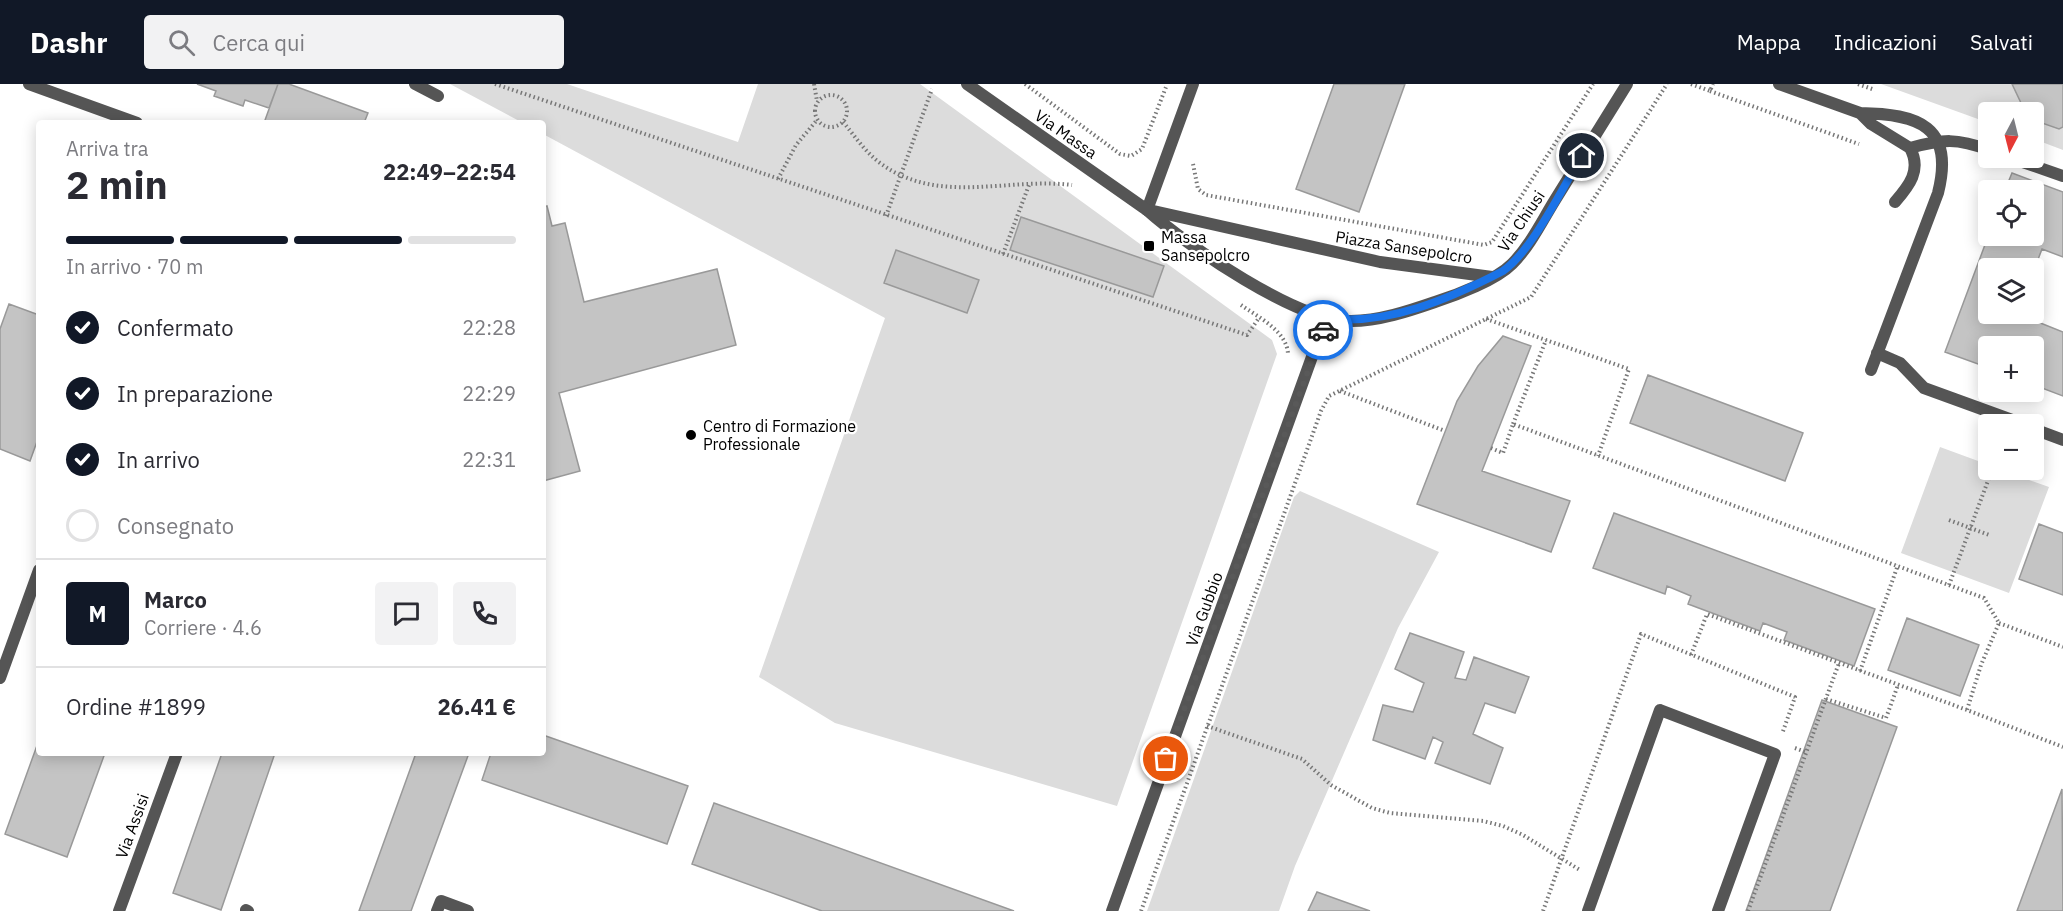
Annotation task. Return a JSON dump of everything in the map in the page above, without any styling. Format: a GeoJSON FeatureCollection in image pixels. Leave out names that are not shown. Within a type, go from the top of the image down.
{"type":"FeatureCollection","features":[{"type":"Feature","properties":{"kind":"street"},"geometry":{"type":"LineString","coordinates":[[29,84],[129,120]]}},
{"type":"Feature","properties":{"kind":"street"},"geometry":{"type":"LineString","coordinates":[[415,84],[438,96]]}},
{"type":"Feature","properties":{"kind":"street","name":"Via Massa"},"geometry":{"type":"LineString","coordinates":[[967,84],[1147,210]]}},
{"type":"Feature","properties":{"kind":"street"},"geometry":{"type":"LineString","coordinates":[[1147,210],[1193,84]]}},
{"type":"Feature","properties":{"kind":"street","name":"Via Chiusi"},"geometry":{"type":"LineString","coordinates":[[1492,277],[1511,265],[1528,243],[1627,84]]}},
{"type":"Feature","properties":{"kind":"street"},"geometry":{"type":"LineString","coordinates":[[1779,84],[1860,113],[1887,114],[1921,122],[1938,141],[1942,153],[1938,193],[1871,370]]}},
{"type":"Feature","properties":{"kind":"street"},"geometry":{"type":"LineString","coordinates":[[1860,113],[1871,124],[1910,148],[1914,156],[1915,171],[1912,180],[1895,202]]}},
{"type":"Feature","properties":{"kind":"street"},"geometry":{"type":"LineString","coordinates":[[1910,148],[1938,141],[1963,141],[1978,146]]}},
{"type":"Feature","properties":{"kind":"street"},"geometry":{"type":"LineString","coordinates":[[2040,168],[2063,176]]}},
{"type":"Feature","properties":{"kind":"street","name":"Piazza Sansepolcro"},"geometry":{"type":"LineString","coordinates":[[1147,210],[1368,260],[1492,277]]}},
{"type":"Feature","properties":{"kind":"street","name":"Piazza Sansepolcro"},"geometry":{"type":"LineString","coordinates":[[1147,210],[1166,226],[1262,289],[1293,307],[1326,318],[1352,321],[1401,313],[1447,298],[1492,277]]}},
{"type":"Feature","properties":{"kind":"street","name":"Via Gubbio"},"geometry":{"type":"LineString","coordinates":[[1112,911],[1326,318]]}},
{"type":"Feature","properties":{"kind":"street"},"geometry":{"type":"LineString","coordinates":[[1877,353],[1900,363],[1924,388],[1996,414]]}},
{"type":"Feature","properties":{"kind":"street"},"geometry":{"type":"LineString","coordinates":[[2044,433],[2063,440]]}},
{"type":"Feature","properties":{"kind":"street"},"geometry":{"type":"LineString","coordinates":[[0,678],[36,578]]}},
{"type":"Feature","properties":{"kind":"street"},"geometry":{"type":"LineString","coordinates":[[1588,911],[1660,710],[1775,754],[1718,911]]}},
{"type":"Feature","properties":{"kind":"street","name":"Via Assisi"},"geometry":{"type":"LineString","coordinates":[[118,911],[176,756]]}},
{"type":"Feature","properties":{"kind":"street"},"geometry":{"type":"LineString","coordinates":[[437,911],[441,901],[468,911]]}},
{"type":"Feature","properties":{"kind":"path"},"geometry":{"type":"LineString","coordinates":[[495,84],[1247,335],[1259,318]]}},
{"type":"Feature","properties":{"kind":"path"},"geometry":{"type":"LineString","coordinates":[[814,84],[817,102],[814,111],[817,120],[828,127],[843,123],[848,113],[842,99],[827,95],[817,102]]}},
{"type":"Feature","properties":{"kind":"path"},"geometry":{"type":"LineString","coordinates":[[1025,84],[1120,154],[1131,156],[1142,150],[1167,84]]}},
{"type":"Feature","properties":{"kind":"path"},"geometry":{"type":"LineString","coordinates":[[1193,164],[1198,189],[1206,195],[1484,245],[1492,242],[1593,84]]}},
{"type":"Feature","properties":{"kind":"path"},"geometry":{"type":"LineString","coordinates":[[1691,84],[1870,148]]}},
{"type":"Feature","properties":{"kind":"path"},"geometry":{"type":"LineString","coordinates":[[1710,91],[1713,84]]}},
{"type":"Feature","properties":{"kind":"path"},"geometry":{"type":"LineString","coordinates":[[886,216],[932,89]]}},
{"type":"Feature","properties":{"kind":"path"},"geometry":{"type":"LineString","coordinates":[[778,179],[795,145],[817,120]]}},
{"type":"Feature","properties":{"kind":"path"},"geometry":{"type":"LineString","coordinates":[[843,123],[879,162],[900,176],[945,187],[976,189],[1029,185],[1076,186],[1107,144]]}},
{"type":"Feature","properties":{"kind":"path"},"geometry":{"type":"LineString","coordinates":[[1003,254],[1029,185]]}},
{"type":"Feature","properties":{"kind":"path"},"geometry":{"type":"LineString","coordinates":[[1240,304],[1286,342],[1287,360]]}},
{"type":"Feature","properties":{"kind":"path"},"geometry":{"type":"LineString","coordinates":[[1485,318],[1629,369],[1598,456]]}},
{"type":"Feature","properties":{"kind":"path"},"geometry":{"type":"LineString","coordinates":[[1491,448],[1503,453],[1546,340]]}},
{"type":"Feature","properties":{"kind":"path"},"geometry":{"type":"LineString","coordinates":[[1340,391],[1445,431]]}},
{"type":"Feature","properties":{"kind":"path"},"geometry":{"type":"LineString","coordinates":[[1142,911],[1321,411]]}},
{"type":"Feature","properties":{"kind":"path"},"geometry":{"type":"LineString","coordinates":[[1513,424],[1984,598],[1999,622],[2063,647]]}},
{"type":"Feature","properties":{"kind":"path"},"geometry":{"type":"LineString","coordinates":[[1949,585],[1988,480]]}},
{"type":"Feature","properties":{"kind":"path"},"geometry":{"type":"LineString","coordinates":[[1949,520],[1989,535]]}},
{"type":"Feature","properties":{"kind":"path"},"geometry":{"type":"LineString","coordinates":[[1860,671],[1898,565]]}},
{"type":"Feature","properties":{"kind":"path"},"geometry":{"type":"LineString","coordinates":[[1691,655],[1707,614],[2063,747]]}},
{"type":"Feature","properties":{"kind":"path"},"geometry":{"type":"LineString","coordinates":[[1967,711],[1981,665],[1999,622]]}},
{"type":"Feature","properties":{"kind":"path"},"geometry":{"type":"LineString","coordinates":[[1748,911],[1839,663]]}},
{"type":"Feature","properties":{"kind":"path"},"geometry":{"type":"LineString","coordinates":[[1826,699],[1886,718],[1898,685]]}},
{"type":"Feature","properties":{"kind":"path"},"geometry":{"type":"LineString","coordinates":[[1207,726],[1302,759],[1331,785],[1372,808],[1390,813],[1483,821],[1503,826],[1523,835],[1599,881]]}},
{"type":"Feature","properties":{"kind":"shaded area"},"geometry":{"type":"Polygon","coordinates":[[[450,84],[567,84],[738,142],[758,84],[920,84],[1272,340],[1277,354],[1117,806],[835,723],[759,677],[885,318],[546,136],[546,120],[517,120],[450,84]]]}},
{"type":"Feature","properties":{"kind":"shaded area"},"geometry":{"type":"Polygon","coordinates":[[[1881,84],[2063,84],[2063,150],[2044,143],[2044,102],[1978,102],[1978,119],[1881,84]]]}},
{"type":"Feature","properties":{"kind":"shaded area"},"geometry":{"type":"Polygon","coordinates":[[[1940,447],[1978,461],[1978,480],[2029,480],[2049,487],[2009,593],[1901,553],[1940,447]]]}},
{"type":"Feature","properties":{"kind":"shaded area"},"geometry":{"type":"Polygon","coordinates":[[[1300,491],[1439,552],[1398,628],[1295,866],[1279,911],[1147,911],[1294,497],[1300,491]]]}},
{"type":"Feature","properties":{"kind":"building"},"geometry":{"type":"Polygon","coordinates":[[[197,84],[278,84],[269,108],[245,100],[243,106],[214,96],[216,91],[197,84]]]}},
{"type":"Feature","properties":{"kind":"building"},"geometry":{"type":"Polygon","coordinates":[[[278,84],[289,84],[368,113],[365,120],[265,120],[278,84]]]}},
{"type":"Feature","properties":{"kind":"building"},"geometry":{"type":"Polygon","coordinates":[[[1334,84],[1405,84],[1359,212],[1296,189],[1334,84]]]}},
{"type":"Feature","properties":{"kind":"building"},"geometry":{"type":"Polygon","coordinates":[[[2012,84],[2063,84],[2063,127],[2059,129],[2044,124],[2044,102],[2021,102],[2012,84]]]}},
{"type":"Feature","properties":{"kind":"building"},"geometry":{"type":"Polygon","coordinates":[[[2012,173],[2031,180],[2009,180],[2012,173]]]}},
{"type":"Feature","properties":{"kind":"building"},"geometry":{"type":"Polygon","coordinates":[[[2044,185],[2063,192],[2063,257],[2042,249],[2039,258],[1980,258],[1985,246],[2044,246],[2044,185]]]}},
{"type":"Feature","properties":{"kind":"building"},"geometry":{"type":"Polygon","coordinates":[[[546,206],[552,226],[565,223],[584,302],[717,269],[736,345],[559,393],[580,471],[546,480],[546,206]]]}},
{"type":"Feature","properties":{"kind":"building"},"geometry":{"type":"Polygon","coordinates":[[[1021,217],[1164,266],[1153,297],[1010,250],[1021,217]]]}},
{"type":"Feature","properties":{"kind":"building"},"geometry":{"type":"Polygon","coordinates":[[[896,250],[979,280],[967,313],[884,283],[896,250]]]}},
{"type":"Feature","properties":{"kind":"building"},"geometry":{"type":"Polygon","coordinates":[[[1978,264],[1978,324],[2043,324],[2063,332],[2063,396],[2044,389],[2044,336],[1978,336],[1978,364],[1945,352],[1978,264]]]}},
{"type":"Feature","properties":{"kind":"building"},"geometry":{"type":"Polygon","coordinates":[[[9,304],[36,314],[36,444],[30,461],[0,449],[0,329],[9,304]]]}},
{"type":"Feature","properties":{"kind":"building"},"geometry":{"type":"Polygon","coordinates":[[[1503,336],[1531,346],[1482,471],[1570,501],[1551,552],[1417,504],[1457,401],[1478,366],[1503,336]]]}},
{"type":"Feature","properties":{"kind":"building"},"geometry":{"type":"Polygon","coordinates":[[[1648,375],[1803,433],[1785,481],[1630,423],[1648,375]]]}},
{"type":"Feature","properties":{"kind":"building"},"geometry":{"type":"Polygon","coordinates":[[[1614,513],[1875,609],[1854,666],[1784,640],[1787,632],[1763,623],[1760,631],[1688,604],[1691,596],[1667,586],[1665,594],[1593,568],[1614,513]]]}},
{"type":"Feature","properties":{"kind":"building"},"geometry":{"type":"Polygon","coordinates":[[[2039,524],[2063,533],[2063,595],[2019,579],[2039,524]]]}},
{"type":"Feature","properties":{"kind":"building"},"geometry":{"type":"Polygon","coordinates":[[[1907,618],[1979,645],[1960,696],[1888,670],[1907,618]]]}},
{"type":"Feature","properties":{"kind":"building"},"geometry":{"type":"Polygon","coordinates":[[[1410,633],[1464,652],[1455,678],[1466,680],[1474,657],[1529,677],[1515,713],[1485,703],[1473,734],[1503,748],[1490,784],[1435,763],[1443,742],[1433,737],[1425,759],[1373,740],[1383,705],[1413,712],[1424,683],[1395,669],[1410,633]]]}},
{"type":"Feature","properties":{"kind":"building"},"geometry":{"type":"Polygon","coordinates":[[[1822,700],[1897,727],[1830,911],[1746,911],[1822,700]]]}},
{"type":"Feature","properties":{"kind":"building"},"geometry":{"type":"Polygon","coordinates":[[[546,736],[688,786],[667,844],[482,780],[490,756],[546,756],[546,736]]]}},
{"type":"Feature","properties":{"kind":"building"},"geometry":{"type":"Polygon","coordinates":[[[36,748],[36,756],[104,756],[67,857],[5,834],[36,748]]]}},
{"type":"Feature","properties":{"kind":"building"},"geometry":{"type":"Polygon","coordinates":[[[221,756],[274,756],[221,910],[173,893],[221,756]]]}},
{"type":"Feature","properties":{"kind":"building"},"geometry":{"type":"Polygon","coordinates":[[[415,756],[468,756],[411,911],[359,911],[415,756]]]}},
{"type":"Feature","properties":{"kind":"building"},"geometry":{"type":"Polygon","coordinates":[[[2062,789],[2063,911],[2017,911],[2062,789]]]}},
{"type":"Feature","properties":{"kind":"building"},"geometry":{"type":"Polygon","coordinates":[[[714,803],[1014,911],[822,911],[692,864],[714,803]]]}},
{"type":"Feature","properties":{"kind":"building"},"geometry":{"type":"Polygon","coordinates":[[[1317,892],[1370,911],[1308,911],[1317,892]]]}},
{"type":"Feature","properties":{"kind":"way so far"},"geometry":{"type":"LineString","coordinates":[[1166,759],[1323,330]]}},
{"type":"Feature","properties":{"kind":"place","name":"Massa Sansepolcro"},"geometry":{"type":"Point","coordinates":[1149,246]}},
{"type":"Feature","properties":{"kind":"place","name":"Centro di Formazione Professionale"},"geometry":{"type":"Point","coordinates":[691,435]}},
{"type":"Feature","properties":{"kind":"route"},"geometry":{"type":"LineString","coordinates":[[1323,330],[1326,318],[1352,321],[1401,313],[1447,298],[1503,271],[1511,265],[1528,243],[1582,156]]}}]}
